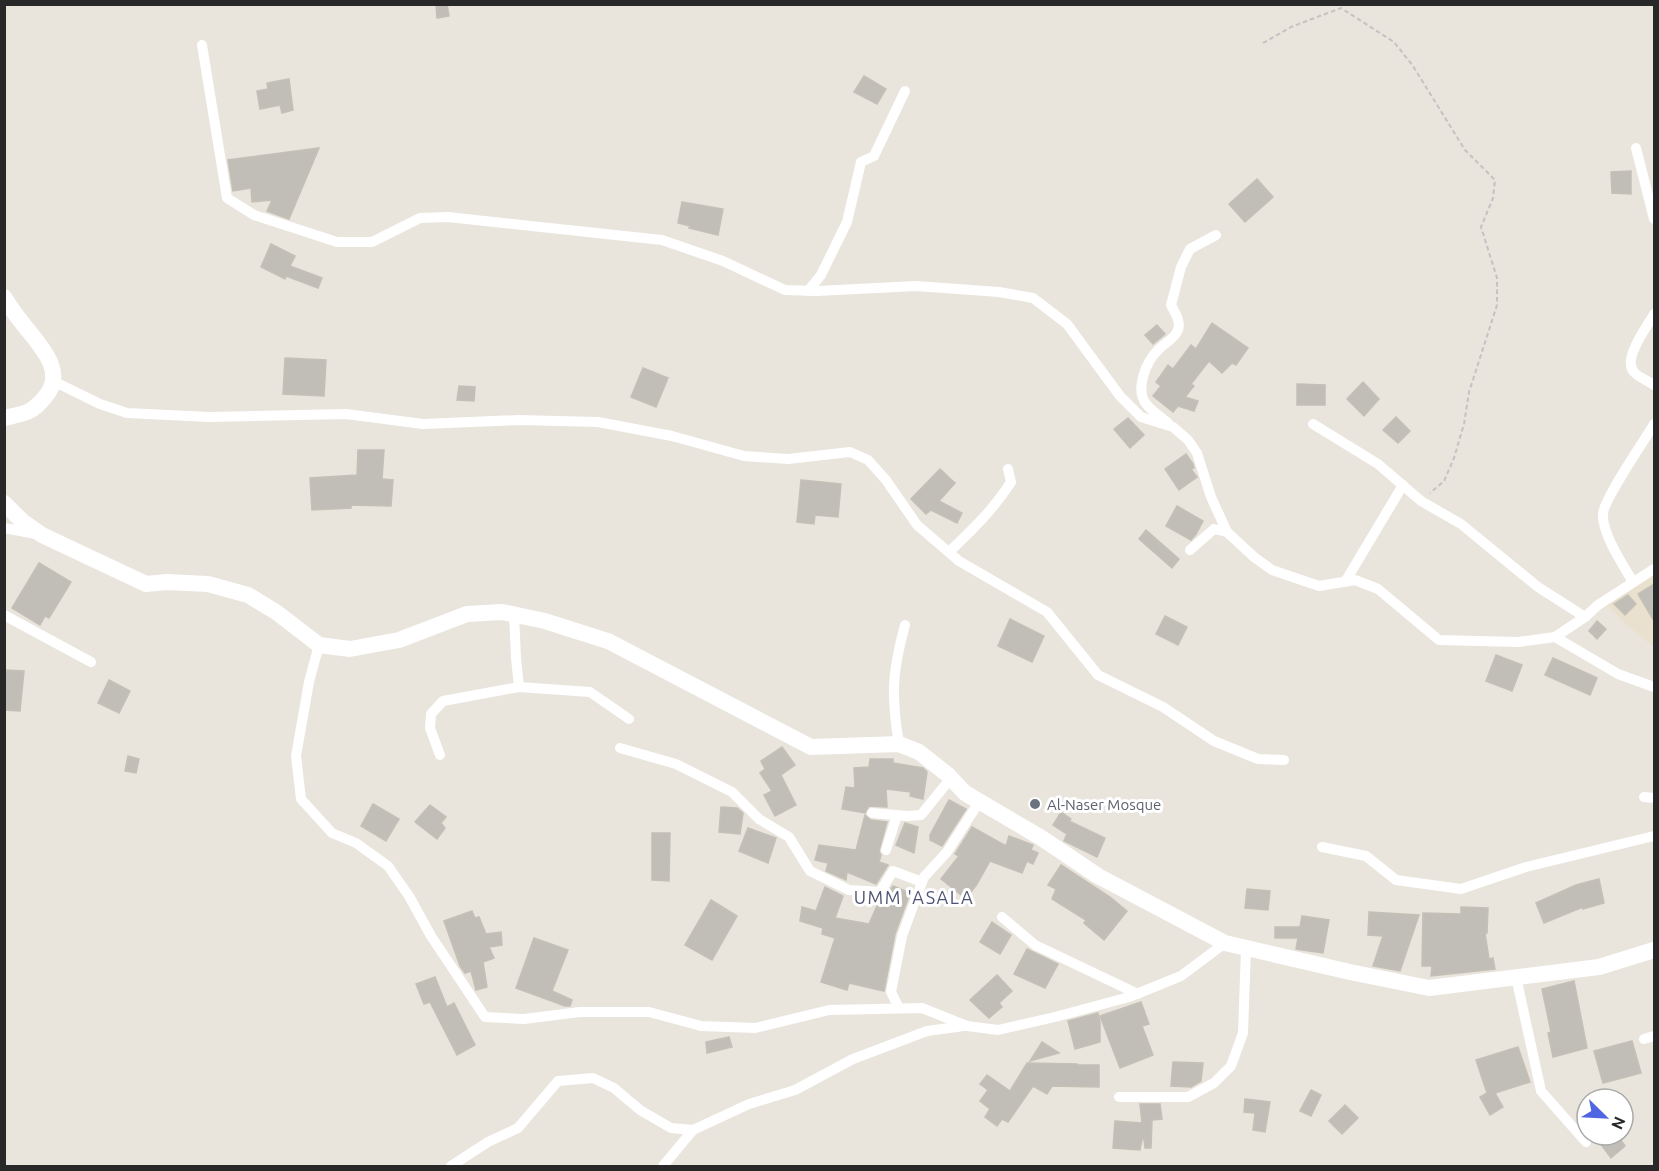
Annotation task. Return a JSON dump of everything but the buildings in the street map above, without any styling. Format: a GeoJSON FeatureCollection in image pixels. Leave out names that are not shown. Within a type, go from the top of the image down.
{"type":"FeatureCollection","features":[{"type":"Feature","properties":{"kind":"street"},"geometry":{"type":"LineString","coordinates":[[202,45],[226,198],[254,215],[337,242],[372,242],[420,218],[448,217],[662,240],[723,261],[785,290],[916,286],[999,292],[1033,298],[1067,324],[1120,396],[1141,417],[1173,427]]}},
{"type":"Feature","properties":{"kind":"street"},"geometry":{"type":"LineString","coordinates":[[808,291],[821,275],[847,222],[861,162],[874,156],[905,91]]}},
{"type":"Feature","properties":{"kind":"street"},"geometry":{"type":"LineString","coordinates":[[1636,148],[1654,219]]}},
{"type":"Feature","properties":{"kind":"street"},"geometry":{"type":"LineString","coordinates":[[1216,235],[1190,249],[1181,267],[1171,305],[1178,318],[1179,329],[1174,338],[1150,359],[1141,391],[1146,404],[1188,440],[1197,453],[1211,497],[1227,532],[1272,570],[1319,586],[1355,580],[1378,589],[1439,640],[1518,642],[1555,638],[1586,617],[1598,605],[1654,569]]}},
{"type":"Feature","properties":{"kind":"street"},"geometry":{"type":"LineString","coordinates":[[4,297],[19,320],[44,349],[52,366],[53,381],[48,394],[39,404],[28,412],[4,418]]}},
{"type":"Feature","properties":{"kind":"street"},"geometry":{"type":"LineString","coordinates":[[1654,314],[1634,350],[1630,363],[1634,372],[1654,385]]}},
{"type":"Feature","properties":{"kind":"street"},"geometry":{"type":"LineString","coordinates":[[53,381],[100,404],[127,413],[209,417],[346,414],[423,424],[519,420],[598,422],[672,436],[744,456],[788,459],[850,452],[868,460],[886,480],[917,525],[959,561],[1047,612],[1098,675],[1163,707],[1214,741],[1258,759],[1284,760]]}},
{"type":"Feature","properties":{"kind":"street"},"geometry":{"type":"LineString","coordinates":[[1313,424],[1378,464],[1421,501],[1461,524],[1538,587],[1586,617]]}},
{"type":"Feature","properties":{"kind":"street"},"geometry":{"type":"LineString","coordinates":[[1633,582],[1610,544],[1603,513],[1611,494],[1654,424]]}},
{"type":"Feature","properties":{"kind":"street"},"geometry":{"type":"LineString","coordinates":[[949,552],[990,512],[1003,494],[1011,482],[1008,469]]}},
{"type":"Feature","properties":{"kind":"street"},"geometry":{"type":"LineString","coordinates":[[1345,582],[1403,485]]}},
{"type":"Feature","properties":{"kind":"street"},"geometry":{"type":"LineString","coordinates":[[4,503],[22,521],[42,535],[146,584],[167,582],[208,584],[248,595],[276,612],[319,645],[350,649],[399,640],[467,614],[502,612],[514,614],[545,621],[608,641],[811,747],[899,744],[919,752],[951,778],[965,793],[1040,837],[1098,876],[1225,943],[1429,988],[1599,967],[1654,950]]}},
{"type":"Feature","properties":{"kind":"street"},"geometry":{"type":"LineString","coordinates":[[4,528],[42,535]]}},
{"type":"Feature","properties":{"kind":"street"},"geometry":{"type":"LineString","coordinates":[[1190,550],[1214,529],[1227,532]]}},
{"type":"Feature","properties":{"kind":"street"},"geometry":{"type":"LineString","coordinates":[[514,614],[519,687]]}},
{"type":"Feature","properties":{"kind":"street"},"geometry":{"type":"LineString","coordinates":[[4,615],[91,662]]}},
{"type":"Feature","properties":{"kind":"street"},"geometry":{"type":"LineString","coordinates":[[899,744],[892,689],[905,625]]}},
{"type":"Feature","properties":{"kind":"street"},"geometry":{"type":"LineString","coordinates":[[1555,638],[1618,674],[1654,687]]}},
{"type":"Feature","properties":{"kind":"street"},"geometry":{"type":"LineString","coordinates":[[319,645],[309,682],[296,756],[301,799],[332,832],[356,843],[388,866],[485,1017],[524,1018],[580,1012],[649,1012],[701,1026],[755,1028],[829,1010],[922,1008],[968,1026]]}},
{"type":"Feature","properties":{"kind":"street"},"geometry":{"type":"LineString","coordinates":[[440,755],[430,728],[431,714],[443,702],[519,687],[590,692],[629,719]]}},
{"type":"Feature","properties":{"kind":"street"},"geometry":{"type":"LineString","coordinates":[[620,748],[676,764],[732,792],[759,819],[789,837],[810,871],[849,890],[880,892],[893,871],[922,882]]}},
{"type":"Feature","properties":{"kind":"street"},"geometry":{"type":"LineString","coordinates":[[872,813],[921,815],[951,778]]}},
{"type":"Feature","properties":{"kind":"street"},"geometry":{"type":"LineString","coordinates":[[899,1008],[891,992],[902,936],[922,882],[947,852],[979,802]]}},
{"type":"Feature","properties":{"kind":"street"},"geometry":{"type":"LineString","coordinates":[[886,850],[897,815]]}},
{"type":"Feature","properties":{"kind":"street"},"geometry":{"type":"LineString","coordinates":[[1322,847],[1366,856],[1396,880],[1461,889],[1526,867],[1654,836]]}},
{"type":"Feature","properties":{"kind":"street"},"geometry":{"type":"LineString","coordinates":[[1002,918],[1035,945],[1138,993]]}},
{"type":"Feature","properties":{"kind":"street"},"geometry":{"type":"LineString","coordinates":[[663,1167],[693,1130],[748,1104],[795,1090],[853,1059],[927,1031],[968,1026],[998,1029],[1055,1017],[1138,993],[1181,976],[1225,943]]}},
{"type":"Feature","properties":{"kind":"street"},"geometry":{"type":"LineString","coordinates":[[1119,1096],[1188,1097],[1214,1083],[1230,1066],[1244,1033],[1246,948]]}},
{"type":"Feature","properties":{"kind":"street"},"geometry":{"type":"LineString","coordinates":[[1516,977],[1541,1091],[1575,1130]]}},
{"type":"Feature","properties":{"kind":"street"},"geometry":{"type":"LineString","coordinates":[[451,1167],[488,1142],[518,1128],[558,1081],[592,1078],[614,1088],[640,1110],[671,1128],[693,1130]]}},
{"type":"Feature","properties":{"kind":"path"},"geometry":{"type":"LineString","coordinates":[[1263,43],[1291,27],[1341,8],[1394,42],[1413,66],[1465,150],[1496,180],[1493,198],[1481,227],[1497,278],[1497,305],[1469,392],[1464,424],[1454,458],[1444,481],[1421,501]]}},
{"type":"Feature","properties":{"kind":"shaded area"},"geometry":{"type":"Polygon","coordinates":[[[1654,574],[1654,647],[1625,623],[1606,603],[1654,574]]]}},
{"type":"Feature","properties":{"kind":"place","name":"Al-Naser Mosque"},"geometry":{"type":"Point","coordinates":[1035,804]}},
{"type":"Feature","properties":{"kind":"district","name":"UMM 'ASALA"},"geometry":{"type":"Point","coordinates":[914,897]}}]}
